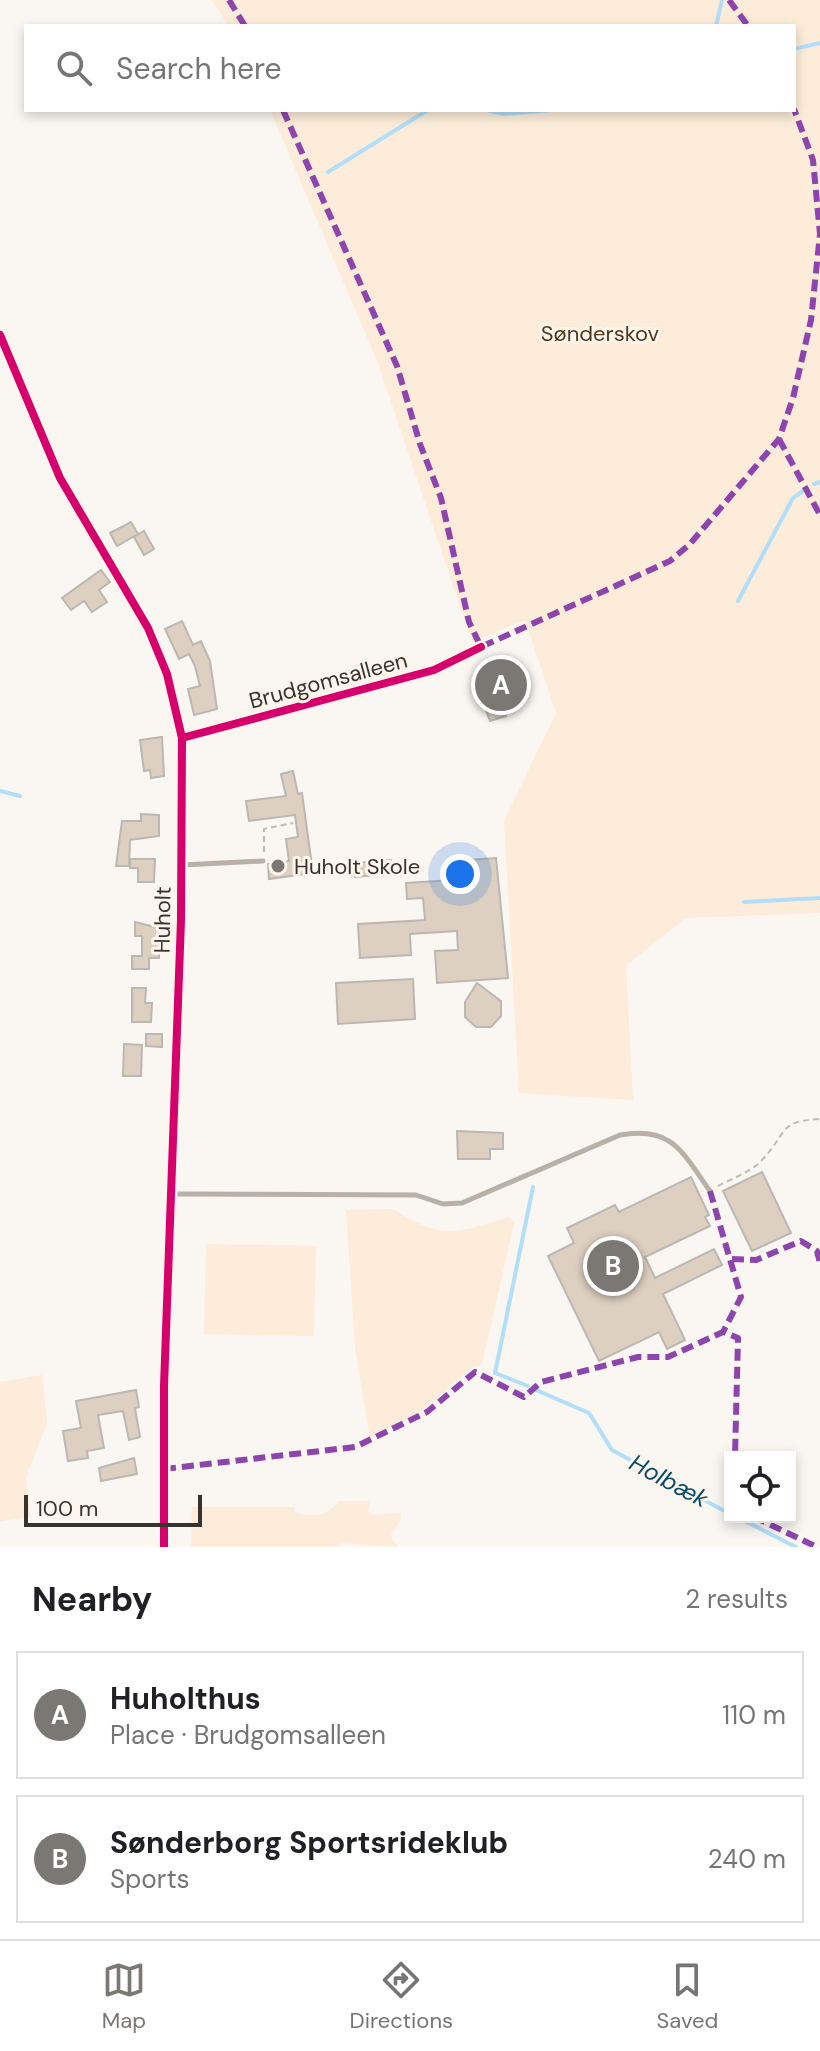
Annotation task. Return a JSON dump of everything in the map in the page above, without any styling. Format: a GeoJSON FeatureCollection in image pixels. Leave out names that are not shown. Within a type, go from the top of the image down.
{"type":"FeatureCollection","features":[{"type":"Feature","properties":{"kind":"street","name":"Huholt"},"geometry":{"type":"LineString","coordinates":[[0,335],[60,478],[148,628],[167,674],[182,738],[181,865],[164,1386],[164,1547]]}},
{"type":"Feature","properties":{"kind":"street","name":"Brudgomsalleen"},"geometry":{"type":"LineString","coordinates":[[182,738],[434,670],[481,647]]}},
{"type":"Feature","properties":{"kind":"lane"},"geometry":{"type":"LineString","coordinates":[[181,865],[263,861]]}},
{"type":"Feature","properties":{"kind":"lane"},"geometry":{"type":"LineString","coordinates":[[171,1194],[416,1195],[443,1204],[462,1203],[620,1135],[643,1131],[662,1135],[679,1147],[710,1191]]}},
{"type":"Feature","properties":{"kind":"path"},"geometry":{"type":"LineString","coordinates":[[263,861],[264,829],[293,823]]}},
{"type":"Feature","properties":{"kind":"path"},"geometry":{"type":"LineString","coordinates":[[710,1191],[760,1163],[786,1125],[793,1121],[820,1119]]}},
{"type":"Feature","properties":{"kind":"green space","name":"Sønderskov"},"geometry":{"type":"Polygon","coordinates":[[[212,0],[820,0],[820,913],[686,918],[626,965],[633,1100],[519,1093],[504,821],[556,713],[525,620],[472,642],[378,363],[271,112],[796,112],[796,24],[228,24],[212,0]]]}},
{"type":"Feature","properties":{"kind":"green space"},"geometry":{"type":"Polygon","coordinates":[[[393,1209],[437,1230],[462,1230],[509,1217],[514,1223],[482,1364],[468,1370],[425,1409],[370,1438],[355,1348],[346,1210],[393,1209]]]}},
{"type":"Feature","properties":{"kind":"green space"},"geometry":{"type":"Polygon","coordinates":[[[206,1244],[316,1246],[314,1336],[204,1334],[206,1244]]]}},
{"type":"Feature","properties":{"kind":"green space"},"geometry":{"type":"Polygon","coordinates":[[[42,1375],[47,1423],[26,1477],[30,1517],[0,1521],[0,1382],[42,1375]]]}},
{"type":"Feature","properties":{"kind":"green space"},"geometry":{"type":"Polygon","coordinates":[[[338,1501],[370,1501],[368,1511],[373,1515],[401,1513],[401,1521],[391,1534],[393,1542],[399,1547],[341,1543],[339,1547],[191,1547],[192,1507],[294,1507],[295,1513],[313,1515],[330,1510],[338,1501]]]}},
{"type":"Feature","properties":{"kind":"building"},"geometry":{"type":"Polygon","coordinates":[[[131,522],[138,534],[117,546],[110,533],[131,522]]]}},
{"type":"Feature","properties":{"kind":"building"},"geometry":{"type":"Polygon","coordinates":[[[144,531],[154,549],[144,555],[134,537],[144,531]]]}},
{"type":"Feature","properties":{"kind":"building"},"geometry":{"type":"Polygon","coordinates":[[[101,570],[110,582],[99,590],[107,602],[92,612],[84,601],[71,610],[62,598],[101,570]]]}},
{"type":"Feature","properties":{"kind":"building"},"geometry":{"type":"Polygon","coordinates":[[[182,621],[193,645],[201,641],[210,661],[217,709],[194,715],[188,689],[200,686],[195,666],[189,654],[179,659],[165,629],[182,621]]]}},
{"type":"Feature","properties":{"kind":"building"},"geometry":{"type":"Polygon","coordinates":[[[502,666],[513,699],[495,704],[489,670],[502,666]]]}},
{"type":"Feature","properties":{"kind":"building"},"geometry":{"type":"Polygon","coordinates":[[[502,704],[506,716],[490,721],[486,710],[502,704]]]}},
{"type":"Feature","properties":{"kind":"building"},"geometry":{"type":"Polygon","coordinates":[[[162,737],[164,776],[151,778],[150,770],[144,771],[140,740],[162,737]]]}},
{"type":"Feature","properties":{"kind":"building"},"geometry":{"type":"Polygon","coordinates":[[[293,771],[298,794],[302,793],[313,873],[269,879],[268,864],[289,861],[286,839],[298,837],[295,815],[249,821],[246,801],[286,796],[281,774],[293,771]]]}},
{"type":"Feature","properties":{"kind":"building"},"geometry":{"type":"Polygon","coordinates":[[[141,814],[159,815],[159,836],[130,840],[129,866],[116,866],[122,821],[141,821],[141,814]]]}},
{"type":"Feature","properties":{"kind":"building"},"geometry":{"type":"Polygon","coordinates":[[[496,858],[508,978],[437,983],[435,951],[458,950],[457,931],[410,934],[411,955],[360,958],[358,924],[425,920],[423,898],[407,899],[406,883],[453,880],[451,861],[496,858]]]}},
{"type":"Feature","properties":{"kind":"building"},"geometry":{"type":"Polygon","coordinates":[[[130,859],[155,859],[154,882],[138,882],[138,868],[130,868],[130,859]]]}},
{"type":"Feature","properties":{"kind":"building"},"geometry":{"type":"Polygon","coordinates":[[[391,860],[392,874],[355,877],[354,863],[391,860]]]}},
{"type":"Feature","properties":{"kind":"building"},"geometry":{"type":"Polygon","coordinates":[[[135,922],[159,928],[159,958],[149,958],[149,969],[132,969],[132,956],[142,956],[142,936],[135,936],[135,922]]]}},
{"type":"Feature","properties":{"kind":"building"},"geometry":{"type":"Polygon","coordinates":[[[413,979],[415,1019],[338,1024],[336,983],[413,979]]]}},
{"type":"Feature","properties":{"kind":"building"},"geometry":{"type":"Polygon","coordinates":[[[477,983],[501,1001],[501,1016],[491,1027],[476,1027],[465,1017],[465,1002],[477,983]]]}},
{"type":"Feature","properties":{"kind":"building"},"geometry":{"type":"Polygon","coordinates":[[[132,988],[146,988],[145,1003],[152,1003],[151,1022],[132,1022],[132,988]]]}},
{"type":"Feature","properties":{"kind":"building"},"geometry":{"type":"Polygon","coordinates":[[[146,1034],[162,1034],[162,1047],[146,1046],[146,1034]]]}},
{"type":"Feature","properties":{"kind":"building"},"geometry":{"type":"Polygon","coordinates":[[[124,1044],[142,1045],[141,1076],[123,1076],[124,1044]]]}},
{"type":"Feature","properties":{"kind":"building"},"geometry":{"type":"Polygon","coordinates":[[[457,1131],[503,1133],[503,1149],[490,1149],[490,1159],[458,1159],[457,1131]]]}},
{"type":"Feature","properties":{"kind":"building"},"geometry":{"type":"Polygon","coordinates":[[[762,1172],[791,1233],[752,1251],[723,1191],[762,1172]]]}},
{"type":"Feature","properties":{"kind":"building"},"geometry":{"type":"Polygon","coordinates":[[[691,1177],[709,1215],[705,1217],[710,1226],[645,1257],[655,1278],[714,1249],[722,1265],[663,1294],[685,1340],[667,1349],[659,1332],[599,1361],[548,1256],[574,1243],[567,1228],[615,1205],[619,1212],[691,1177]]]}},
{"type":"Feature","properties":{"kind":"building"},"geometry":{"type":"Polygon","coordinates":[[[136,1390],[139,1407],[135,1408],[140,1437],[129,1440],[123,1411],[98,1415],[104,1448],[87,1451],[88,1458],[68,1461],[63,1431],[81,1428],[76,1401],[136,1390]]]}},
{"type":"Feature","properties":{"kind":"building"},"geometry":{"type":"Polygon","coordinates":[[[134,1458],[137,1474],[101,1481],[99,1468],[134,1458]]]}},
{"type":"Feature","properties":{"kind":"waterway"},"geometry":{"type":"LineString","coordinates":[[716,24],[722,0]]}},
{"type":"Feature","properties":{"kind":"waterway"},"geometry":{"type":"LineString","coordinates":[[796,49],[820,43]]}},
{"type":"Feature","properties":{"kind":"waterway"},"geometry":{"type":"LineString","coordinates":[[328,172],[425,112]]}},
{"type":"Feature","properties":{"kind":"waterway"},"geometry":{"type":"LineString","coordinates":[[496,112],[528,112]]}},
{"type":"Feature","properties":{"kind":"waterway"},"geometry":{"type":"LineString","coordinates":[[814,484],[820,482]]}},
{"type":"Feature","properties":{"kind":"waterway"},"geometry":{"type":"LineString","coordinates":[[738,601],[793,498],[803,491]]}},
{"type":"Feature","properties":{"kind":"waterway"},"geometry":{"type":"LineString","coordinates":[[0,791],[20,796]]}},
{"type":"Feature","properties":{"kind":"waterway"},"geometry":{"type":"LineString","coordinates":[[744,902],[820,898]]}},
{"type":"Feature","properties":{"kind":"waterway","name":"Holbæk"},"geometry":{"type":"LineString","coordinates":[[528,1386],[495,1373],[533,1187]]}},
{"type":"Feature","properties":{"kind":"waterway","name":"Holbæk"},"geometry":{"type":"LineString","coordinates":[[536,1390],[589,1413],[612,1450],[724,1511]]}},
{"type":"Feature","properties":{"kind":"waterway","name":"Holbæk"},"geometry":{"type":"LineString","coordinates":[[749,1523],[796,1547]]}},
{"type":"Feature","properties":{"kind":"marked path"},"geometry":{"type":"LineString","coordinates":[[229,0],[244,24]]}},
{"type":"Feature","properties":{"kind":"marked path"},"geometry":{"type":"LineString","coordinates":[[729,0],[747,24]]}},
{"type":"Feature","properties":{"kind":"marked path"},"geometry":{"type":"LineString","coordinates":[[284,112],[397,366],[420,444],[441,498],[469,622],[481,647],[670,561],[690,544],[779,439],[793,398],[811,320],[820,234],[813,160],[795,112]]}},
{"type":"Feature","properties":{"kind":"marked path"},"geometry":{"type":"LineString","coordinates":[[779,439],[820,515]]}},
{"type":"Feature","properties":{"kind":"marked path"},"geometry":{"type":"LineString","coordinates":[[710,1191],[741,1297],[723,1332]]}},
{"type":"Feature","properties":{"kind":"marked path"},"geometry":{"type":"LineString","coordinates":[[732,1259],[756,1260],[801,1241],[817,1251],[820,1263]]}},
{"type":"Feature","properties":{"kind":"marked path"},"geometry":{"type":"LineString","coordinates":[[164,1469],[355,1447],[427,1412],[475,1372],[524,1397],[541,1382],[638,1357],[668,1357],[723,1332],[738,1338],[735,1451]]}},
{"type":"Feature","properties":{"kind":"marked path"},"geometry":{"type":"LineString","coordinates":[[767,1523],[817,1547]]}},
{"type":"Feature","properties":{"kind":"cycle path"},"geometry":{"type":"LineString","coordinates":[[0,335],[60,478],[148,628],[167,674],[182,738],[181,920],[164,1386],[164,1547]]}},
{"type":"Feature","properties":{"kind":"cycle path"},"geometry":{"type":"LineString","coordinates":[[182,738],[434,670],[481,647]]}},
{"type":"Feature","properties":{"kind":"place","name":"Huholthus"},"geometry":{"type":"Point","coordinates":[501,685]}},
{"type":"Feature","properties":{"kind":"place","name":"Huholt Skole"},"geometry":{"type":"Point","coordinates":[278,866]}},
{"type":"Feature","properties":{"kind":"place","name":"Sønderborg Sportsrideklub"},"geometry":{"type":"Point","coordinates":[613,1266]}}]}
